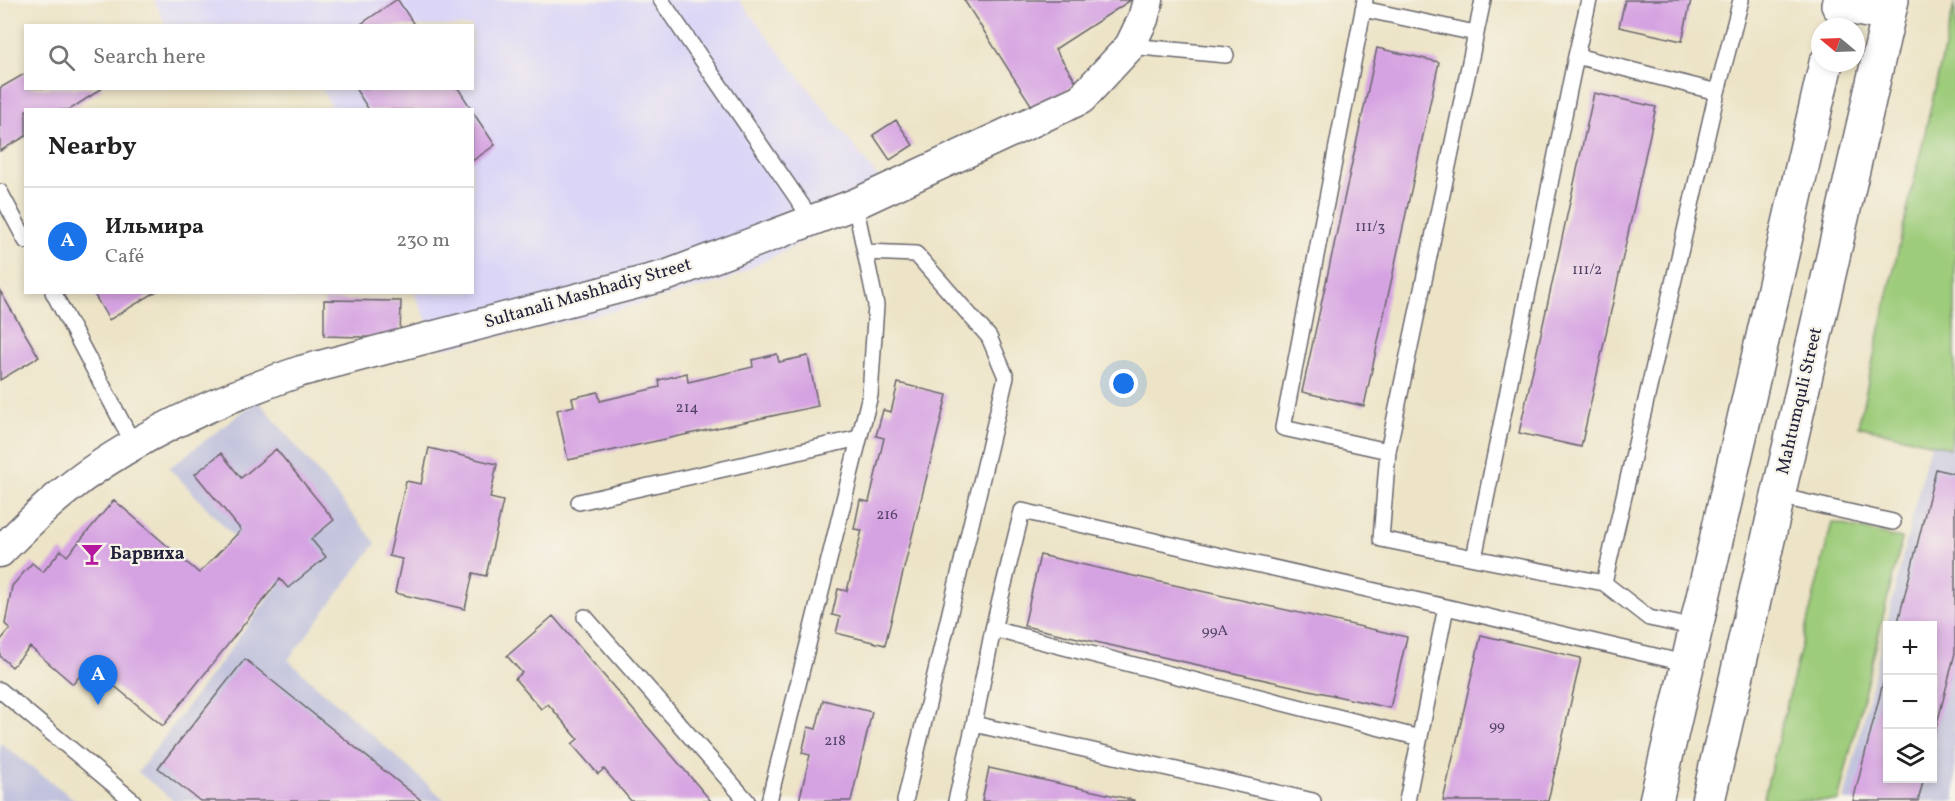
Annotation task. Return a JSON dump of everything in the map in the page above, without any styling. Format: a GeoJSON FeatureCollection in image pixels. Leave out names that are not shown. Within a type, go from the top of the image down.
{"type":"FeatureCollection","features":[{"type":"Feature","properties":{"kind":"main road"},"geometry":{"type":"LineString","coordinates":[[1837,10],[1890,8]]}},
{"type":"Feature","properties":{"kind":"main road","name":"Mahtumquli Street"},"geometry":{"type":"LineString","coordinates":[[1708,801],[1890,8]]}},
{"type":"Feature","properties":{"kind":"main road"},"geometry":{"type":"LineString","coordinates":[[1656,801],[1824,72]]}},
{"type":"Feature","properties":{"kind":"street","name":"Sultanali Mashhadiy Street"},"geometry":{"type":"LineString","coordinates":[[0,552],[64,491],[86,475],[134,446],[257,386],[301,371],[668,275],[855,204],[1081,99],[1130,46],[1143,19],[1148,0]]}},
{"type":"Feature","properties":{"kind":"lane"},"geometry":{"type":"LineString","coordinates":[[661,0],[812,220]]}},
{"type":"Feature","properties":{"kind":"lane"},"geometry":{"type":"LineString","coordinates":[[1483,0],[1388,451],[1381,539],[1604,583],[1649,618],[1697,628]]}},
{"type":"Feature","properties":{"kind":"lane"},"geometry":{"type":"LineString","coordinates":[[1474,558],[1589,0]]}},
{"type":"Feature","properties":{"kind":"lane"},"geometry":{"type":"LineString","coordinates":[[1604,583],[1717,92],[1741,0]]}},
{"type":"Feature","properties":{"kind":"lane"},"geometry":{"type":"LineString","coordinates":[[1388,451],[1283,428],[1364,5],[1475,33]]}},
{"type":"Feature","properties":{"kind":"lane"},"geometry":{"type":"LineString","coordinates":[[1130,46],[1226,55]]}},
{"type":"Feature","properties":{"kind":"lane"},"geometry":{"type":"LineString","coordinates":[[1576,56],[1717,92]]}},
{"type":"Feature","properties":{"kind":"lane"},"geometry":{"type":"LineString","coordinates":[[0,192],[24,237]]}},
{"type":"Feature","properties":{"kind":"lane"},"geometry":{"type":"LineString","coordinates":[[769,801],[870,395],[876,305],[855,204]]}},
{"type":"Feature","properties":{"kind":"lane"},"geometry":{"type":"LineString","coordinates":[[865,252],[916,254],[989,337],[1006,377],[905,801]]}},
{"type":"Feature","properties":{"kind":"lane"},"geometry":{"type":"LineString","coordinates":[[54,294],[134,446]]}},
{"type":"Feature","properties":{"kind":"lane"},"geometry":{"type":"LineString","coordinates":[[579,501],[859,438]]}},
{"type":"Feature","properties":{"kind":"lane"},"geometry":{"type":"LineString","coordinates":[[1778,496],[1893,522]]}},
{"type":"Feature","properties":{"kind":"lane"},"geometry":{"type":"LineString","coordinates":[[956,801],[993,629],[1022,511],[1689,664]]}},
{"type":"Feature","properties":{"kind":"lane"},"geometry":{"type":"LineString","coordinates":[[1407,801],[1446,607]]}},
{"type":"Feature","properties":{"kind":"lane"},"geometry":{"type":"LineString","coordinates":[[585,617],[747,801]]}},
{"type":"Feature","properties":{"kind":"lane"},"geometry":{"type":"LineString","coordinates":[[993,629],[1419,738]]}},
{"type":"Feature","properties":{"kind":"lane"},"geometry":{"type":"LineString","coordinates":[[0,690],[133,801]]}},
{"type":"Feature","properties":{"kind":"lane"},"geometry":{"type":"LineString","coordinates":[[974,724],[1313,801]]}},
{"type":"Feature","properties":{"kind":"shaded area"},"geometry":{"type":"Polygon","coordinates":[[[154,0],[739,0],[893,196],[725,281],[610,312],[440,349],[414,294],[474,294],[474,108],[332,108],[322,90],[474,90],[474,24],[166,24],[154,0]]]}},
{"type":"Feature","properties":{"kind":"shaded area"},"geometry":{"type":"Polygon","coordinates":[[[1955,364],[1955,801],[1844,801],[1883,639],[1883,783],[1937,783],[1937,621],[1887,621],[1926,460],[1955,364]]]}},
{"type":"Feature","properties":{"kind":"shaded area"},"geometry":{"type":"Polygon","coordinates":[[[258,400],[376,543],[288,660],[446,801],[174,801],[138,772],[279,584],[169,468],[258,400]]]}},
{"type":"Feature","properties":{"kind":"shaded area"},"geometry":{"type":"Polygon","coordinates":[[[0,743],[74,799],[77,801],[0,801],[0,743]]]}},
{"type":"Feature","properties":{"kind":"green space"},"geometry":{"type":"Polygon","coordinates":[[[1955,1],[1955,422],[1950,448],[1858,426],[1955,1]]]}},
{"type":"Feature","properties":{"kind":"green space"},"geometry":{"type":"Polygon","coordinates":[[[1832,522],[1902,539],[1838,801],[1763,801],[1832,522]]]}},
{"type":"Feature","properties":{"kind":"building"},"geometry":{"type":"Polygon","coordinates":[[[398,0],[414,24],[361,24],[398,0]]]}},
{"type":"Feature","properties":{"kind":"building"},"geometry":{"type":"Polygon","coordinates":[[[964,0],[1131,0],[1055,49],[1077,83],[1035,111],[964,0]]]}},
{"type":"Feature","properties":{"kind":"building"},"geometry":{"type":"Polygon","coordinates":[[[1625,0],[1691,0],[1682,41],[1619,27],[1625,0]]]}},
{"type":"Feature","properties":{"kind":"building"},"geometry":{"type":"Polygon","coordinates":[[[1377,48],[1439,62],[1364,406],[1302,392],[1377,48]]]}},
{"type":"Feature","properties":{"kind":"building"},"geometry":{"type":"Polygon","coordinates":[[[24,74],[24,90],[100,90],[72,108],[24,108],[24,137],[0,151],[0,88],[24,74]]]}},
{"type":"Feature","properties":{"kind":"building"},"geometry":{"type":"Polygon","coordinates":[[[356,90],[459,90],[471,108],[368,108],[356,90]]]}},
{"type":"Feature","properties":{"kind":"building"},"geometry":{"type":"Polygon","coordinates":[[[1594,93],[1656,107],[1581,447],[1519,433],[1594,93]]]}},
{"type":"Feature","properties":{"kind":"building"},"geometry":{"type":"Polygon","coordinates":[[[474,114],[495,145],[474,160],[474,114]]]}},
{"type":"Feature","properties":{"kind":"building"},"geometry":{"type":"Polygon","coordinates":[[[896,120],[913,145],[890,160],[873,135],[896,120]]]}},
{"type":"Feature","properties":{"kind":"building"},"geometry":{"type":"Polygon","coordinates":[[[0,291],[39,357],[0,380],[0,291]]]}},
{"type":"Feature","properties":{"kind":"building"},"geometry":{"type":"Polygon","coordinates":[[[94,294],[153,294],[109,320],[94,294]]]}},
{"type":"Feature","properties":{"kind":"building"},"geometry":{"type":"Polygon","coordinates":[[[324,300],[401,301],[400,338],[324,336],[324,300]]]}},
{"type":"Feature","properties":{"kind":"building"},"geometry":{"type":"Polygon","coordinates":[[[777,354],[779,362],[808,356],[818,406],[568,460],[557,410],[574,406],[572,398],[598,392],[600,401],[660,387],[659,380],[687,373],[688,382],[753,367],[752,360],[777,354]]]}},
{"type":"Feature","properties":{"kind":"building"},"geometry":{"type":"Polygon","coordinates":[[[898,383],[947,395],[885,645],[836,633],[840,617],[832,615],[838,589],[847,591],[862,530],[854,529],[860,500],[869,502],[884,438],[876,436],[883,410],[891,412],[898,383]]]}},
{"type":"Feature","properties":{"kind":"building"},"geometry":{"type":"Polygon","coordinates":[[[429,448],[497,464],[490,498],[503,501],[486,576],[473,573],[465,609],[395,593],[402,559],[389,556],[406,481],[421,484],[429,448]]]}},
{"type":"Feature","properties":{"kind":"building"},"geometry":{"type":"Polygon","coordinates":[[[276,449],[334,520],[311,539],[326,557],[288,588],[280,579],[163,726],[89,665],[73,684],[30,647],[12,667],[0,656],[0,641],[10,629],[5,624],[12,586],[32,563],[43,572],[61,550],[67,556],[114,500],[199,573],[241,530],[195,474],[221,453],[241,478],[276,449]]]}},
{"type":"Feature","properties":{"kind":"building"},"geometry":{"type":"Polygon","coordinates":[[[1936,469],[1955,474],[1955,653],[1937,724],[1937,621],[1898,621],[1936,469]]]}},
{"type":"Feature","properties":{"kind":"building"},"geometry":{"type":"Polygon","coordinates":[[[1040,555],[1407,637],[1390,708],[1024,626],[1040,555]]]}},
{"type":"Feature","properties":{"kind":"building"},"geometry":{"type":"Polygon","coordinates":[[[553,616],[711,801],[631,801],[604,769],[598,774],[572,744],[578,739],[548,704],[541,709],[515,679],[522,673],[507,656],[553,616]]]}},
{"type":"Feature","properties":{"kind":"building"},"geometry":{"type":"Polygon","coordinates":[[[1481,635],[1581,658],[1548,801],[1443,801],[1481,635]]]}},
{"type":"Feature","properties":{"kind":"building"},"geometry":{"type":"Polygon","coordinates":[[[245,659],[422,801],[200,801],[158,768],[245,659]]]}},
{"type":"Feature","properties":{"kind":"building"},"geometry":{"type":"Polygon","coordinates":[[[1883,683],[1883,783],[1923,783],[1918,801],[1853,801],[1883,683]]]}},
{"type":"Feature","properties":{"kind":"building"},"geometry":{"type":"Polygon","coordinates":[[[823,700],[872,712],[851,801],[799,801],[810,755],[802,753],[808,727],[816,729],[823,700]]]}},
{"type":"Feature","properties":{"kind":"building"},"geometry":{"type":"Polygon","coordinates":[[[989,768],[1134,800],[1134,801],[982,801],[989,768]]]}},
{"type":"Feature","properties":{"kind":"place","name":"Барвиха"},"geometry":{"type":"Point","coordinates":[92,554]}},
{"type":"Feature","properties":{"kind":"place","name":"Ильмира"},"geometry":{"type":"Point","coordinates":[98,705]}}]}
